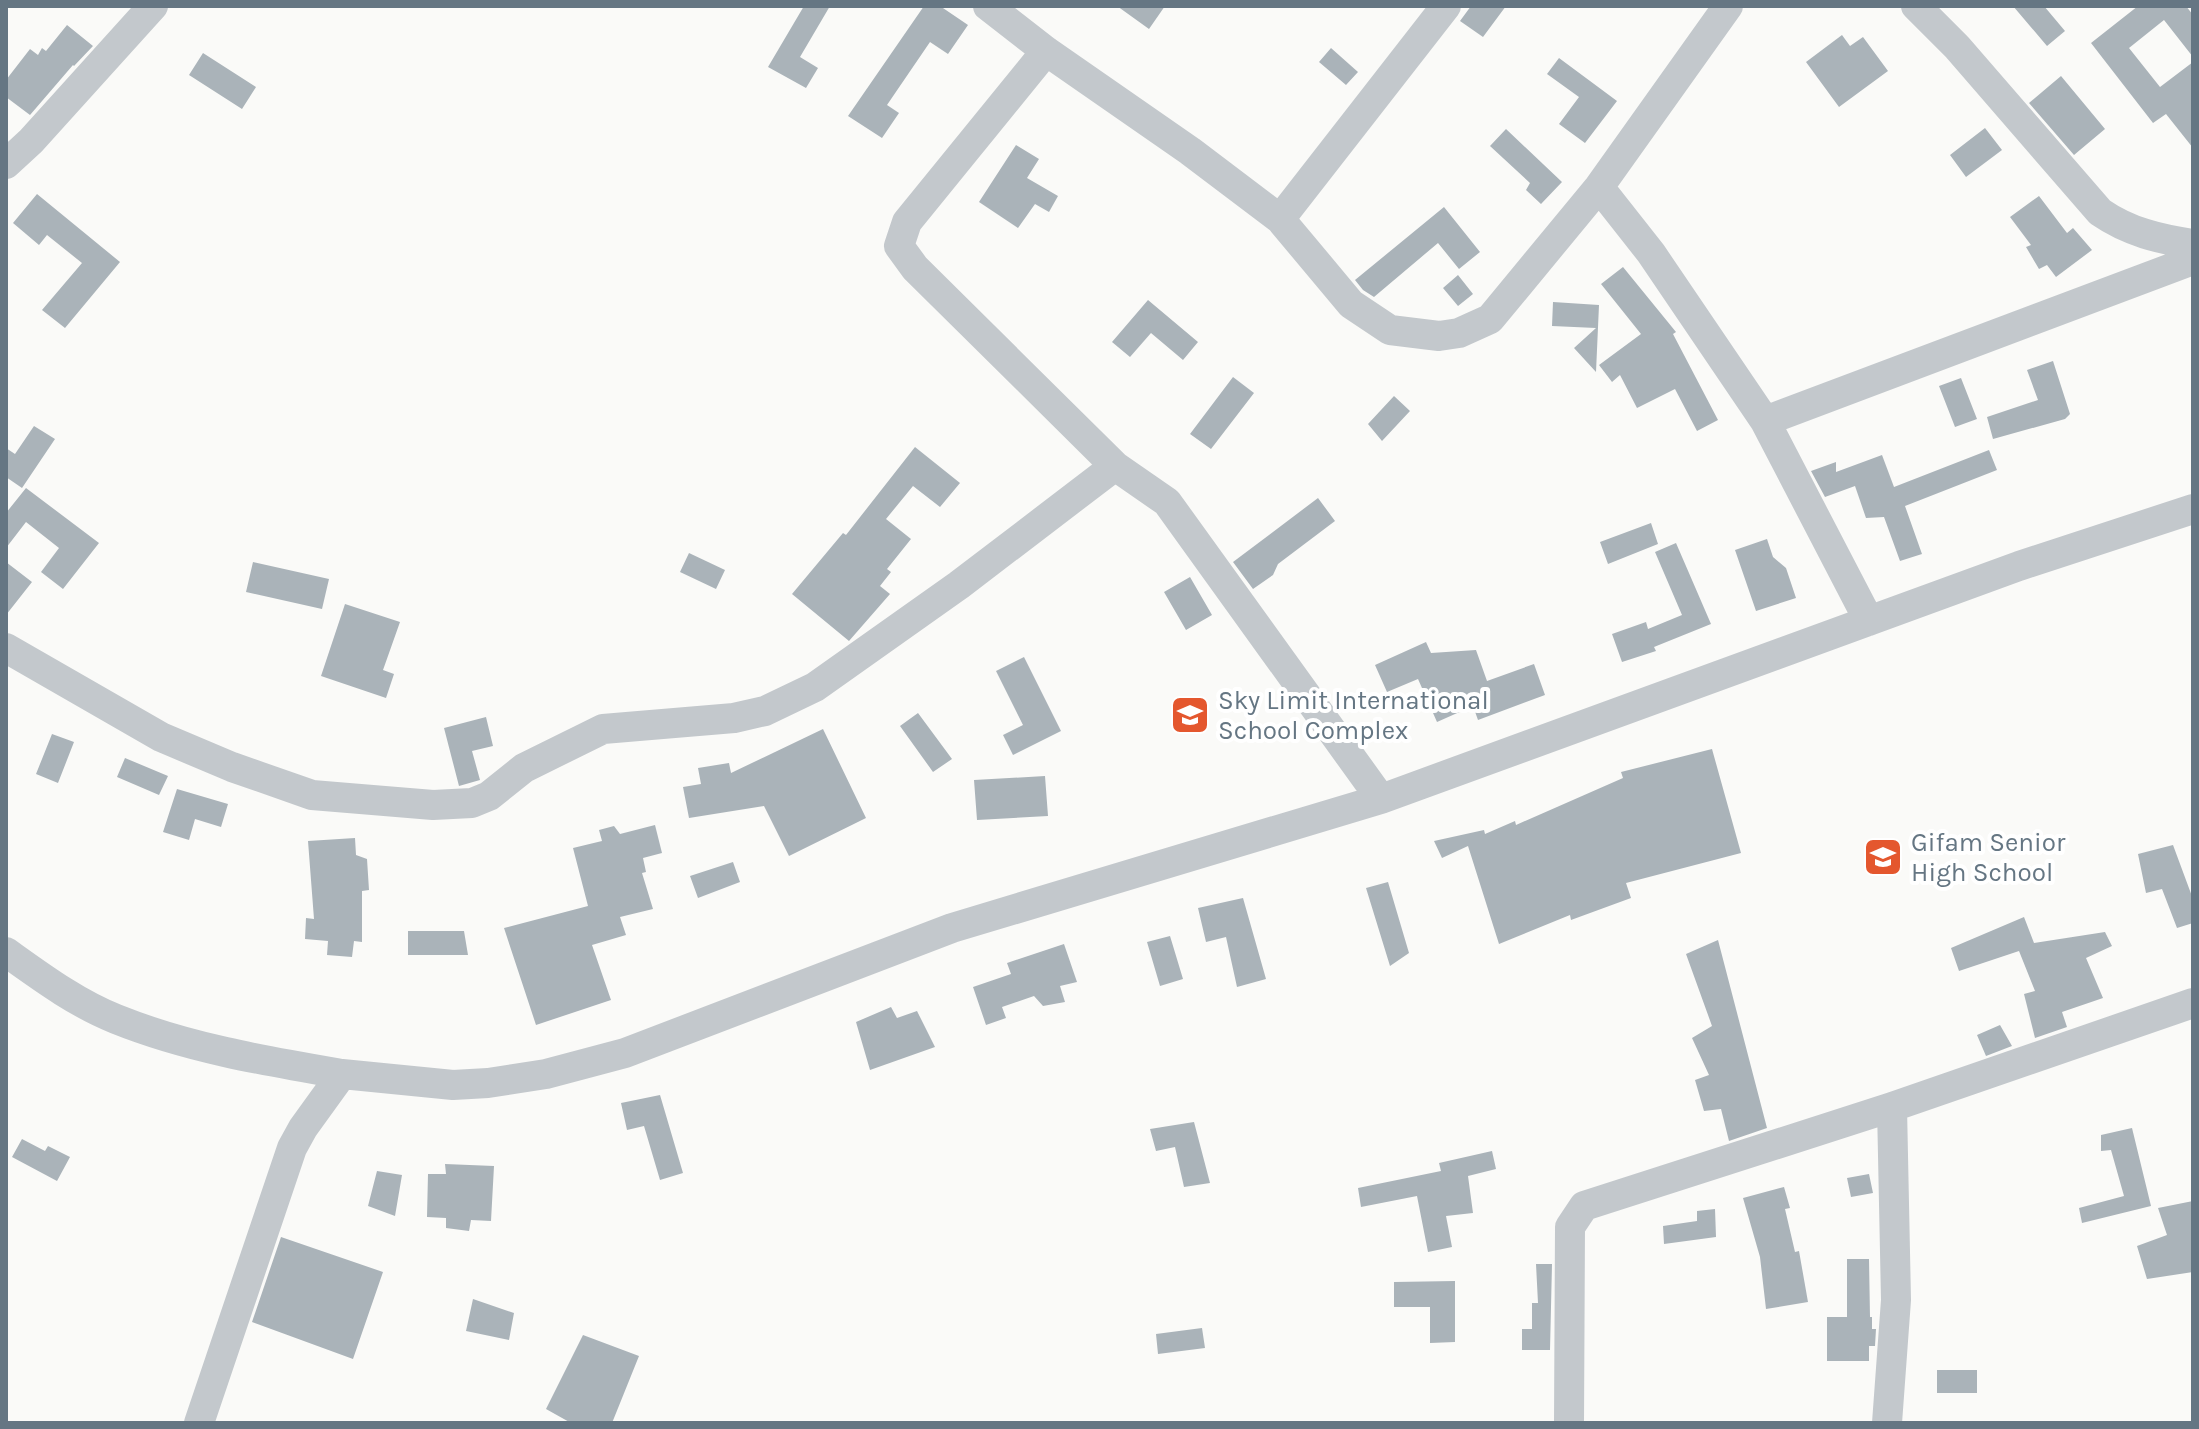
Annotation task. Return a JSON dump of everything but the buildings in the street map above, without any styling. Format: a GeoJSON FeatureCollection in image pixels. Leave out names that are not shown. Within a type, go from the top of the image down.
{"type":"FeatureCollection","features":[{"type":"Feature","properties":{"kind":"street"},"geometry":{"type":"LineString","coordinates":[[6,164],[31,141],[153,6]]}},
{"type":"Feature","properties":{"kind":"street"},"geometry":{"type":"LineString","coordinates":[[988,6],[1280,219],[1351,304],[1390,330],[1439,336],[1459,333],[1490,319],[1599,187],[1728,6]]}},
{"type":"Feature","properties":{"kind":"street"},"geometry":{"type":"LineString","coordinates":[[1280,219],[1446,6]]}},
{"type":"Feature","properties":{"kind":"street"},"geometry":{"type":"LineString","coordinates":[[1916,6],[1957,47],[2100,212],[2141,234],[2193,244]]}},
{"type":"Feature","properties":{"kind":"street"},"geometry":{"type":"LineString","coordinates":[[1046,51],[907,222],[899,246],[915,268],[1115,466],[1167,502],[1381,799]]}},
{"type":"Feature","properties":{"kind":"street"},"geometry":{"type":"LineString","coordinates":[[1599,187],[1651,253],[1765,421],[1869,621]]}},
{"type":"Feature","properties":{"kind":"street"},"geometry":{"type":"LineString","coordinates":[[1765,421],[2193,260]]}},
{"type":"Feature","properties":{"kind":"street"},"geometry":{"type":"LineString","coordinates":[[6,648],[161,737],[232,767],[312,795],[433,805],[472,803],[489,796],[524,768],[603,729],[734,718],[765,711],[815,687],[959,585],[1115,466]]}},
{"type":"Feature","properties":{"kind":"street"},"geometry":{"type":"LineString","coordinates":[[6,952],[76,1000],[116,1019],[203,1047],[342,1074],[453,1085],[546,1074],[625,1053],[952,928],[1381,799],[2019,566],[2193,509]]}},
{"type":"Feature","properties":{"kind":"street"},"geometry":{"type":"LineString","coordinates":[[1569,1423],[1570,1227],[1584,1206],[1892,1107],[2193,1003]]}},
{"type":"Feature","properties":{"kind":"street"},"geometry":{"type":"LineString","coordinates":[[199,1423],[292,1148],[342,1074]]}},
{"type":"Feature","properties":{"kind":"street"},"geometry":{"type":"LineString","coordinates":[[1887,1423],[1896,1300],[1892,1107]]}},
{"type":"Feature","properties":{"kind":"place","name":"Sky Limit International School Complex"},"geometry":{"type":"Point","coordinates":[1190,715]}},
{"type":"Feature","properties":{"kind":"place","name":"Gifam Senior High School"},"geometry":{"type":"Point","coordinates":[1883,857]}}]}
